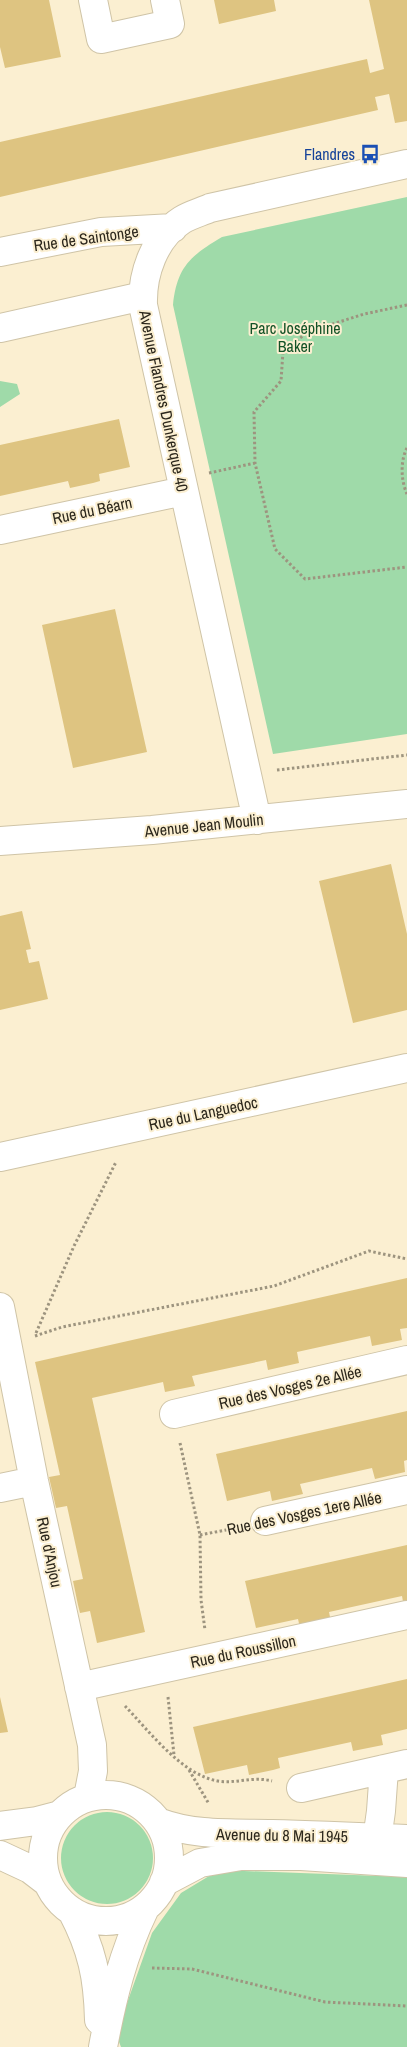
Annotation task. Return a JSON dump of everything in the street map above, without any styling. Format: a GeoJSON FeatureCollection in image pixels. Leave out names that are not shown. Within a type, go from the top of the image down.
{"type":"FeatureCollection","features":[{"type":"Feature","properties":{"kind":"street"},"geometry":{"type":"LineString","coordinates":[[93,0],[101,38],[170,24],[164,0]]}},
{"type":"Feature","properties":{"kind":"street","name":"Avenue Flandres Dunkerque 40"},"geometry":{"type":"LineString","coordinates":[[257,820],[145,315],[143,296],[149,261],[159,244],[173,228],[188,216],[210,208],[407,164]]}},
{"type":"Feature","properties":{"kind":"street","name":"Rue de Saintonge"},"geometry":{"type":"LineString","coordinates":[[0,252],[101,232],[173,228]]}},
{"type":"Feature","properties":{"kind":"street"},"geometry":{"type":"LineString","coordinates":[[0,328],[143,296]]}},
{"type":"Feature","properties":{"kind":"street","name":"Rue du Béarn"},"geometry":{"type":"LineString","coordinates":[[0,530],[182,485]]}},
{"type":"Feature","properties":{"kind":"street","name":"Avenue Jean Moulin"},"geometry":{"type":"LineString","coordinates":[[0,841],[152,830],[407,804]]}},
{"type":"Feature","properties":{"kind":"street","name":"Rue du Languedoc"},"geometry":{"type":"LineString","coordinates":[[0,1157],[407,1068]]}},
{"type":"Feature","properties":{"kind":"street","name":"Rue d'Anjou"},"geometry":{"type":"LineString","coordinates":[[0,1307],[34,1481],[90,1685],[88,1726],[94,1757],[88,1798]]}},
{"type":"Feature","properties":{"kind":"street","name":"Rue des Vosges 2e Allée"},"geometry":{"type":"LineString","coordinates":[[174,1414],[407,1360]]}},
{"type":"Feature","properties":{"kind":"street"},"geometry":{"type":"LineString","coordinates":[[0,1488],[34,1481]]}},
{"type":"Feature","properties":{"kind":"street","name":"Rue des Vosges 1ere Allée"},"geometry":{"type":"LineString","coordinates":[[266,1521],[407,1490]]}},
{"type":"Feature","properties":{"kind":"street","name":"Rue du Roussillon"},"geometry":{"type":"LineString","coordinates":[[90,1685],[407,1615]]}},
{"type":"Feature","properties":{"kind":"street"},"geometry":{"type":"LineString","coordinates":[[301,1788],[395,1766],[376,1850]]}},
{"type":"Feature","properties":{"kind":"street"},"geometry":{"type":"LineString","coordinates":[[72,1912],[89,1919],[109,1921],[128,1918],[144,1908],[156,1896],[164,1882],[169,1856],[166,1838],[158,1822],[146,1809],[131,1800],[105,1795],[88,1798],[73,1804],[60,1815],[49,1829],[44,1847],[43,1865],[47,1882],[58,1899],[72,1912],[88,1942],[97,1983],[101,2047]]}},
{"type":"Feature","properties":{"kind":"street"},"geometry":{"type":"LineString","coordinates":[[0,1826],[37,1821],[60,1815]]}},
{"type":"Feature","properties":{"kind":"street","name":"Avenue du 8 Mai 1945"},"geometry":{"type":"LineString","coordinates":[[158,1822],[173,1828],[200,1833],[376,1850],[407,1863]]}},
{"type":"Feature","properties":{"kind":"street","name":"Avenue du 8 Mai 1945"},"geometry":{"type":"LineString","coordinates":[[164,1882],[200,1863],[241,1856],[300,1856],[376,1850],[407,1840]]}},
{"type":"Feature","properties":{"kind":"street"},"geometry":{"type":"LineString","coordinates":[[0,1854],[30,1869],[47,1882]]}},
{"type":"Feature","properties":{"kind":"street"},"geometry":{"type":"LineString","coordinates":[[101,2047],[125,1952],[144,1908]]}},
{"type":"Feature","properties":{"kind":"path"},"geometry":{"type":"LineString","coordinates":[[407,305],[364,314],[308,332],[283,351],[281,381],[254,412],[255,464],[274,550],[306,580],[407,567]]}},
{"type":"Feature","properties":{"kind":"path"},"geometry":{"type":"LineString","coordinates":[[407,448],[404,453],[402,475],[403,487],[407,494]]}},
{"type":"Feature","properties":{"kind":"path"},"geometry":{"type":"LineString","coordinates":[[182,485],[255,464]]}},
{"type":"Feature","properties":{"kind":"path"},"geometry":{"type":"LineString","coordinates":[[246,773],[407,755]]}},
{"type":"Feature","properties":{"kind":"path"},"geometry":{"type":"LineString","coordinates":[[35,1336],[74,1246],[133,1128]]}},
{"type":"Feature","properties":{"kind":"path"},"geometry":{"type":"LineString","coordinates":[[8,1346],[62,1327],[274,1286],[369,1252],[407,1259]]}},
{"type":"Feature","properties":{"kind":"path"},"geometry":{"type":"LineString","coordinates":[[174,1414],[200,1535],[201,1600],[212,1658]]}},
{"type":"Feature","properties":{"kind":"path","name":"Rue des Vosges 1ere Allée"},"geometry":{"type":"LineString","coordinates":[[200,1535],[266,1521]]}},
{"type":"Feature","properties":{"kind":"path"},"geometry":{"type":"LineString","coordinates":[[165,1669],[174,1756]]}},
{"type":"Feature","properties":{"kind":"path"},"geometry":{"type":"LineString","coordinates":[[90,1685],[189,1770],[218,1781],[261,1778],[301,1788]]}},
{"type":"Feature","properties":{"kind":"path"},"geometry":{"type":"LineString","coordinates":[[121,1967],[192,1969],[325,2002],[407,2006]]}},
{"type":"Feature","properties":{"kind":"green space","name":"Parc Joséphine Baker"},"geometry":{"type":"Polygon","coordinates":[[[407,197],[407,734],[273,754],[173,305],[175,292],[178,281],[187,264],[201,250],[222,237],[407,197]]]}},
{"type":"Feature","properties":{"kind":"green space"},"geometry":{"type":"Polygon","coordinates":[[[0,381],[17,384],[20,394],[0,407],[0,381]]]}},
{"type":"Feature","properties":{"kind":"green space"},"geometry":{"type":"Polygon","coordinates":[[[107,1812],[125,1816],[140,1825],[149,1840],[153,1858],[149,1876],[140,1891],[125,1900],[107,1904],[89,1900],[74,1891],[65,1876],[61,1858],[65,1840],[74,1825],[89,1816],[107,1812]]]}},
{"type":"Feature","properties":{"kind":"green space"},"geometry":{"type":"Polygon","coordinates":[[[219,1870],[407,1877],[407,2047],[121,2047],[116,2034],[152,1933],[181,1893],[219,1870]]]}},
{"type":"Feature","properties":{"kind":"building"},"geometry":{"type":"Polygon","coordinates":[[[0,0],[49,0],[61,57],[5,68],[0,47],[0,0]]]}},
{"type":"Feature","properties":{"kind":"building"},"geometry":{"type":"Polygon","coordinates":[[[214,0],[274,0],[276,11],[219,24],[214,0]]]}},
{"type":"Feature","properties":{"kind":"building"},"geometry":{"type":"Polygon","coordinates":[[[369,0],[407,0],[407,121],[395,123],[389,94],[375,97],[378,110],[0,197],[0,142],[367,59],[370,73],[384,69],[369,0]]]}},
{"type":"Feature","properties":{"kind":"building"},"geometry":{"type":"Polygon","coordinates":[[[119,419],[130,467],[99,474],[100,481],[93,483],[70,488],[68,481],[0,496],[0,445],[119,419]]]}},
{"type":"Feature","properties":{"kind":"building"},"geometry":{"type":"Polygon","coordinates":[[[115,609],[147,752],[73,768],[42,625],[115,609]]]}},
{"type":"Feature","properties":{"kind":"building"},"geometry":{"type":"Polygon","coordinates":[[[391,864],[407,934],[407,1010],[353,1023],[319,881],[391,864]]]}},
{"type":"Feature","properties":{"kind":"building"},"geometry":{"type":"Polygon","coordinates":[[[22,911],[31,949],[26,950],[29,963],[39,961],[48,999],[0,1010],[0,916],[22,911]]]}},
{"type":"Feature","properties":{"kind":"building"},"geometry":{"type":"Polygon","coordinates":[[[407,1278],[407,1328],[400,1329],[402,1340],[372,1346],[370,1336],[297,1352],[299,1363],[268,1370],[266,1360],[192,1376],[195,1386],[165,1392],[163,1382],[92,1398],[145,1632],[97,1643],[90,1611],[80,1613],[78,1605],[73,1581],[83,1579],[67,1506],[56,1508],[49,1477],[60,1475],[35,1362],[407,1278]]]}},
{"type":"Feature","properties":{"kind":"building"},"geometry":{"type":"Polygon","coordinates":[[[407,1411],[407,1460],[404,1461],[405,1472],[375,1479],[372,1468],[300,1484],[303,1494],[272,1501],[270,1491],[227,1501],[216,1454],[407,1411]]]}},
{"type":"Feature","properties":{"kind":"building"},"geometry":{"type":"Polygon","coordinates":[[[407,1545],[407,1606],[404,1607],[402,1596],[329,1612],[331,1622],[300,1628],[298,1619],[256,1628],[245,1581],[407,1545]]]}},
{"type":"Feature","properties":{"kind":"building"},"geometry":{"type":"Polygon","coordinates":[[[407,1679],[407,1729],[381,1735],[383,1745],[353,1751],[351,1742],[278,1758],[280,1768],[273,1770],[249,1775],[247,1765],[205,1774],[193,1727],[407,1679]]]}},
{"type":"Feature","properties":{"kind":"building"},"geometry":{"type":"Polygon","coordinates":[[[0,1697],[8,1732],[0,1733],[0,1697]]]}},
{"type":"Feature","properties":{"kind":"place","name":"Flandres"},"geometry":{"type":"Point","coordinates":[370,154]}}]}
